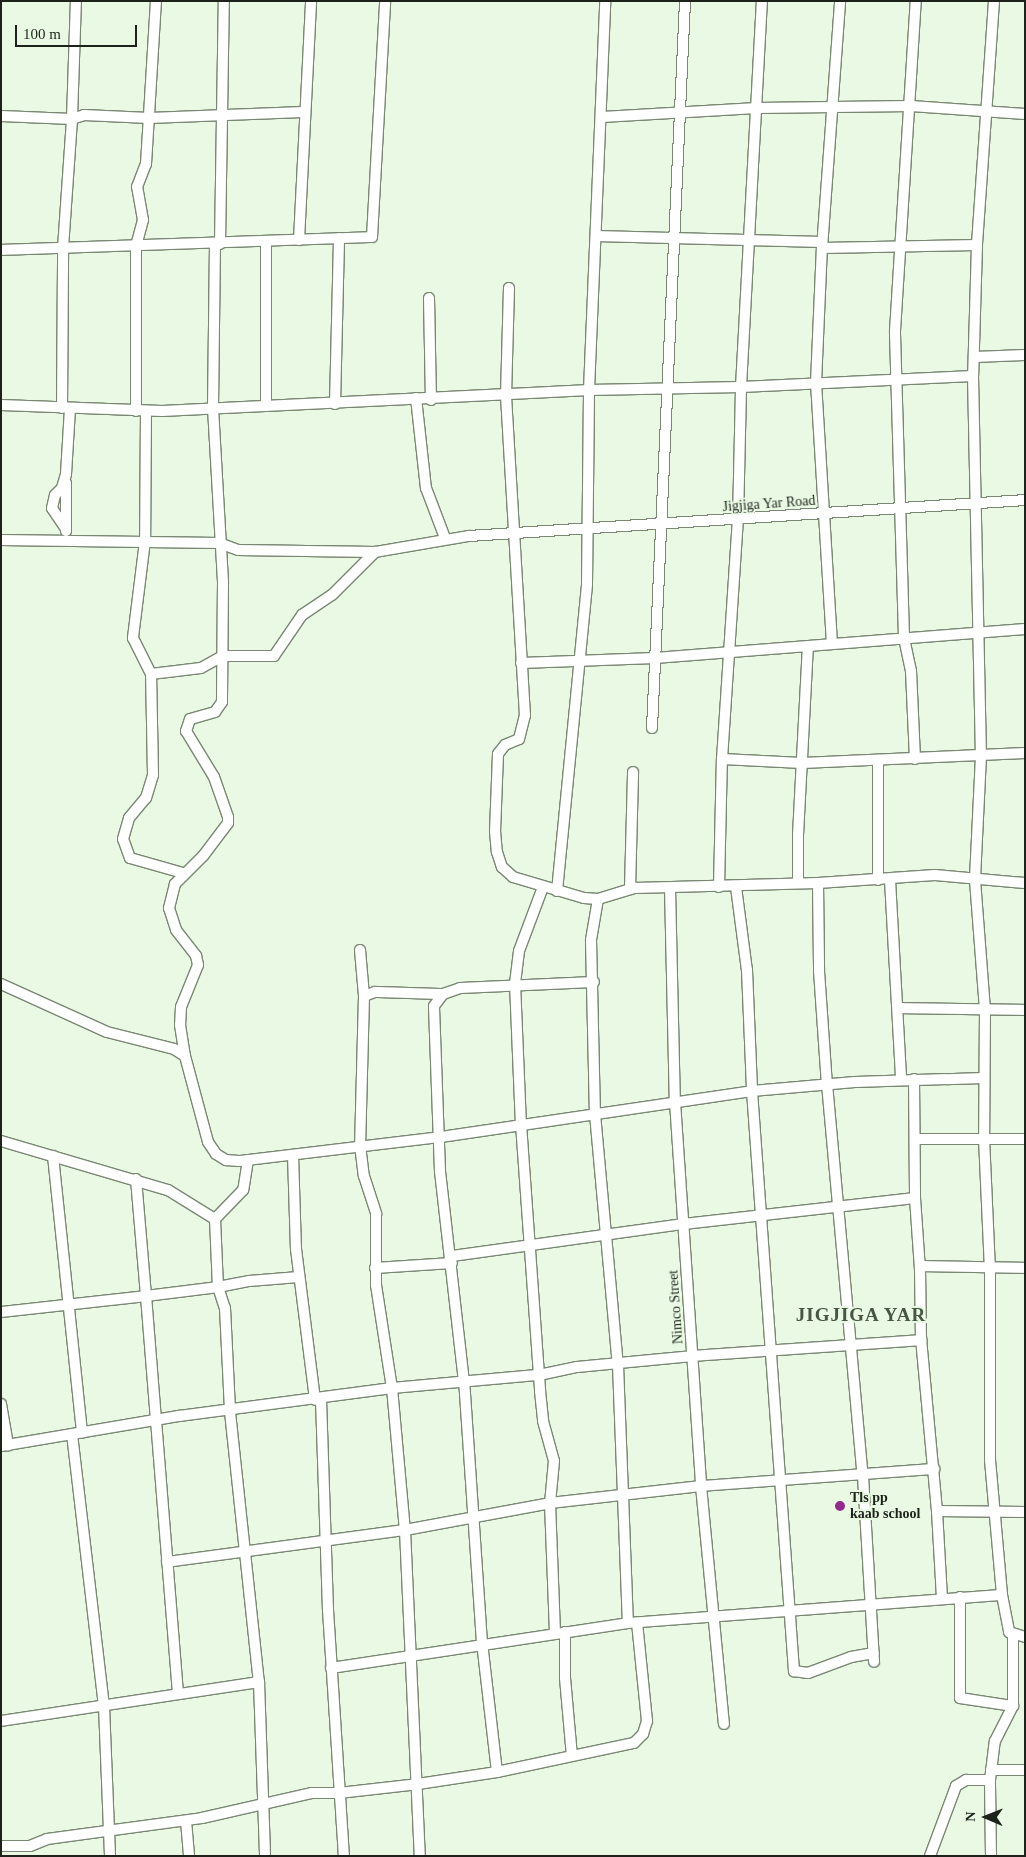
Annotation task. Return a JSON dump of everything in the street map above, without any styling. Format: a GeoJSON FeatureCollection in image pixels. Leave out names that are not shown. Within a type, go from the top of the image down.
{"type":"FeatureCollection","features":[{"type":"Feature","properties":{"kind":"street"},"geometry":{"type":"LineString","coordinates":[[66,534],[52,508],[66,474],[63,248],[72,119],[76,1]]}},
{"type":"Feature","properties":{"kind":"street"},"geometry":{"type":"LineString","coordinates":[[156,1],[146,164],[137,187],[137,203],[143,220],[136,246],[145,541],[133,638],[151,674],[154,775],[146,798],[129,818],[123,839],[130,858],[183,873]]}},
{"type":"Feature","properties":{"kind":"street"},"geometry":{"type":"LineString","coordinates":[[224,1],[213,408],[219,544],[224,582],[222,702],[215,712],[190,719],[186,730],[214,777],[226,808],[228,823],[203,856],[183,873],[175,884],[170,918],[196,956],[198,965],[181,1007],[185,1056],[208,1142],[216,1154],[226,1160],[248,1160],[293,1155],[360,1145],[440,1137],[676,1102],[827,1084],[901,1079],[984,1078]]}},
{"type":"Feature","properties":{"kind":"street"},"geometry":{"type":"LineString","coordinates":[[299,240],[303,112],[310,1]]}},
{"type":"Feature","properties":{"kind":"street"},"geometry":{"type":"LineString","coordinates":[[1,250],[218,244],[372,237],[374,230],[385,1]]}},
{"type":"Feature","properties":{"kind":"street"},"geometry":{"type":"LineString","coordinates":[[557,891],[581,660],[589,529],[589,390],[602,116],[605,1]]}},
{"type":"Feature","properties":{"kind":"street"},"geometry":{"type":"LineString","coordinates":[[652,728],[685,1]]}},
{"type":"Feature","properties":{"kind":"street"},"geometry":{"type":"LineString","coordinates":[[719,887],[722,759],[731,651],[738,521],[741,387],[762,1]]}},
{"type":"Feature","properties":{"kind":"street"},"geometry":{"type":"LineString","coordinates":[[832,644],[816,383],[822,245],[840,1]]}},
{"type":"Feature","properties":{"kind":"street"},"geometry":{"type":"LineString","coordinates":[[915,759],[910,671],[904,638],[896,379],[901,245],[916,1]]}},
{"type":"Feature","properties":{"kind":"street"},"geometry":{"type":"LineString","coordinates":[[991,1856],[990,1775],[995,1741],[1013,1706],[1013,1636],[1002,1595],[994,1513],[989,1415],[990,1268],[984,1138],[985,1010],[975,880],[981,756],[974,503],[973,376],[977,244],[988,111],[994,1]]}},
{"type":"Feature","properties":{"kind":"street"},"geometry":{"type":"LineString","coordinates":[[602,116],[756,108],[911,106],[1025,114]]}},
{"type":"Feature","properties":{"kind":"street"},"geometry":{"type":"LineString","coordinates":[[1,116],[72,119],[84,115],[148,118],[303,112]]}},
{"type":"Feature","properties":{"kind":"street"},"geometry":{"type":"LineString","coordinates":[[596,236],[822,245],[977,244]]}},
{"type":"Feature","properties":{"kind":"street"},"geometry":{"type":"LineString","coordinates":[[335,404],[339,238]]}},
{"type":"Feature","properties":{"kind":"street"},"geometry":{"type":"LineString","coordinates":[[266,242],[266,406]]}},
{"type":"Feature","properties":{"kind":"street"},"geometry":{"type":"LineString","coordinates":[[509,288],[506,396],[525,715],[522,734],[519,739],[499,749],[498,754],[497,852],[502,867],[513,877],[557,891],[598,899],[630,890],[890,880],[952,875],[975,880],[1025,883]]}},
{"type":"Feature","properties":{"kind":"street"},"geometry":{"type":"LineString","coordinates":[[429,298],[431,400]]}},
{"type":"Feature","properties":{"kind":"street"},"geometry":{"type":"LineString","coordinates":[[974,357],[1025,355]]}},
{"type":"Feature","properties":{"kind":"street"},"geometry":{"type":"LineString","coordinates":[[1,405],[141,411],[335,404],[416,398],[431,400],[589,390],[741,387],[973,376]]}},
{"type":"Feature","properties":{"kind":"street"},"geometry":{"type":"LineString","coordinates":[[416,398],[426,488],[445,538]]}},
{"type":"Feature","properties":{"kind":"street","name":"Jigjiga Yar Road"},"geometry":{"type":"LineString","coordinates":[[1,540],[66,534],[145,541],[219,544],[238,550],[375,552],[445,538],[660,524],[738,521],[1025,500]]}},
{"type":"Feature","properties":{"kind":"street"},"geometry":{"type":"LineString","coordinates":[[151,674],[201,668],[223,656],[274,656],[302,615],[332,594],[375,552]]}},
{"type":"Feature","properties":{"kind":"street"},"geometry":{"type":"LineString","coordinates":[[521,663],[655,658],[1025,628]]}},
{"type":"Feature","properties":{"kind":"street"},"geometry":{"type":"LineString","coordinates":[[798,883],[808,646]]}},
{"type":"Feature","properties":{"kind":"street"},"geometry":{"type":"LineString","coordinates":[[722,759],[802,762],[915,759],[1025,753]]}},
{"type":"Feature","properties":{"kind":"street"},"geometry":{"type":"LineString","coordinates":[[878,760],[878,880]]}},
{"type":"Feature","properties":{"kind":"street"},"geometry":{"type":"LineString","coordinates":[[630,890],[633,772]]}},
{"type":"Feature","properties":{"kind":"street"},"geometry":{"type":"LineString","coordinates":[[890,880],[899,1008],[901,1079]]}},
{"type":"Feature","properties":{"kind":"street"},"geometry":{"type":"LineString","coordinates":[[736,887],[747,970],[752,1092],[773,1351],[794,1671],[808,1673],[851,1657],[874,1658],[863,1476],[849,1345],[827,1084],[819,971],[818,883]]}},
{"type":"Feature","properties":{"kind":"street"},"geometry":{"type":"LineString","coordinates":[[543,887],[519,951],[515,983],[521,1124],[539,1375],[543,1421],[554,1461],[550,1503],[572,1756]]}},
{"type":"Feature","properties":{"kind":"street","name":"Nimco Street"},"geometry":{"type":"LineString","coordinates":[[670,888],[676,1102],[701,1486],[724,1724]]}},
{"type":"Feature","properties":{"kind":"street"},"geometry":{"type":"LineString","coordinates":[[1,1846],[30,1846],[47,1839],[186,1820],[261,1806],[312,1793],[339,1793],[497,1772],[634,1742],[643,1734],[646,1721],[645,1695],[632,1623],[623,1494],[618,1365],[595,1114],[594,982],[591,940],[598,899]]}},
{"type":"Feature","properties":{"kind":"street"},"geometry":{"type":"LineString","coordinates":[[360,950],[364,996],[360,1145],[364,1176],[376,1214],[375,1268],[392,1388],[405,1530],[409,1658],[418,1784],[420,1856]]}},
{"type":"Feature","properties":{"kind":"street"},"geometry":{"type":"LineString","coordinates":[[497,1772],[482,1643],[475,1516],[464,1382],[452,1260],[442,1188],[433,1015],[437,999],[443,994],[460,988],[515,983],[594,982]]}},
{"type":"Feature","properties":{"kind":"street"},"geometry":{"type":"LineString","coordinates":[[1,984],[107,1032],[174,1049],[185,1056]]}},
{"type":"Feature","properties":{"kind":"street"},"geometry":{"type":"LineString","coordinates":[[364,996],[375,992],[443,994]]}},
{"type":"Feature","properties":{"kind":"street"},"geometry":{"type":"LineString","coordinates":[[899,1008],[1025,1010]]}},
{"type":"Feature","properties":{"kind":"street"},"geometry":{"type":"LineString","coordinates":[[914,1079],[915,1198],[920,1269],[920,1340],[934,1469],[942,1598]]}},
{"type":"Feature","properties":{"kind":"street"},"geometry":{"type":"LineString","coordinates":[[915,1140],[1025,1139]]}},
{"type":"Feature","properties":{"kind":"street"},"geometry":{"type":"LineString","coordinates":[[1,1141],[136,1179],[182,1196],[215,1219]]}},
{"type":"Feature","properties":{"kind":"street"},"geometry":{"type":"LineString","coordinates":[[293,1155],[299,1277],[318,1400],[331,1668],[344,1856]]}},
{"type":"Feature","properties":{"kind":"street"},"geometry":{"type":"LineString","coordinates":[[53,1156],[69,1306],[77,1433],[104,1706],[110,1856]]}},
{"type":"Feature","properties":{"kind":"street"},"geometry":{"type":"LineString","coordinates":[[248,1160],[243,1190],[215,1219],[218,1287],[224,1308],[230,1410],[259,1682],[261,1806],[265,1856]]}},
{"type":"Feature","properties":{"kind":"street"},"geometry":{"type":"LineString","coordinates":[[136,1179],[178,1694]]}},
{"type":"Feature","properties":{"kind":"street"},"geometry":{"type":"LineString","coordinates":[[375,1268],[452,1260],[684,1224],[761,1217],[915,1198]]}},
{"type":"Feature","properties":{"kind":"street"},"geometry":{"type":"LineString","coordinates":[[920,1269],[924,1266],[1025,1268]]}},
{"type":"Feature","properties":{"kind":"street"},"geometry":{"type":"LineString","coordinates":[[1,1312],[69,1306],[218,1287],[249,1281],[299,1277]]}},
{"type":"Feature","properties":{"kind":"street"},"geometry":{"type":"LineString","coordinates":[[1,1404],[4,1446],[155,1420],[318,1400],[392,1388],[539,1375],[577,1367],[618,1365],[693,1356],[920,1340]]}},
{"type":"Feature","properties":{"kind":"street"},"geometry":{"type":"LineString","coordinates":[[167,1562],[325,1542],[405,1530],[550,1503],[623,1494],[701,1486],[863,1476],[934,1469]]}},
{"type":"Feature","properties":{"kind":"street"},"geometry":{"type":"LineString","coordinates":[[937,1511],[1025,1512]]}},
{"type":"Feature","properties":{"kind":"street"},"geometry":{"type":"LineString","coordinates":[[331,1668],[409,1658],[482,1643],[632,1623],[714,1615],[791,1613],[942,1598],[1002,1595]]}},
{"type":"Feature","properties":{"kind":"street"},"geometry":{"type":"LineString","coordinates":[[960,1597],[960,1698],[1013,1706]]}},
{"type":"Feature","properties":{"kind":"street"},"geometry":{"type":"LineString","coordinates":[[1013,1636],[1025,1637]]}},
{"type":"Feature","properties":{"kind":"street"},"geometry":{"type":"LineString","coordinates":[[1,1721],[259,1682]]}},
{"type":"Feature","properties":{"kind":"street"},"geometry":{"type":"LineString","coordinates":[[930,1856],[956,1786],[966,1780],[1025,1770]]}},
{"type":"Feature","properties":{"kind":"street"},"geometry":{"type":"LineString","coordinates":[[186,1820],[189,1856]]}},
{"type":"Feature","properties":{"kind":"place","name":"Tls pp kaab school"},"geometry":{"type":"Point","coordinates":[840,1506]}},
{"type":"Feature","properties":{"kind":"district","name":"JIGJIGA YAR"},"geometry":{"type":"Point","coordinates":[861,1315]}}]}
